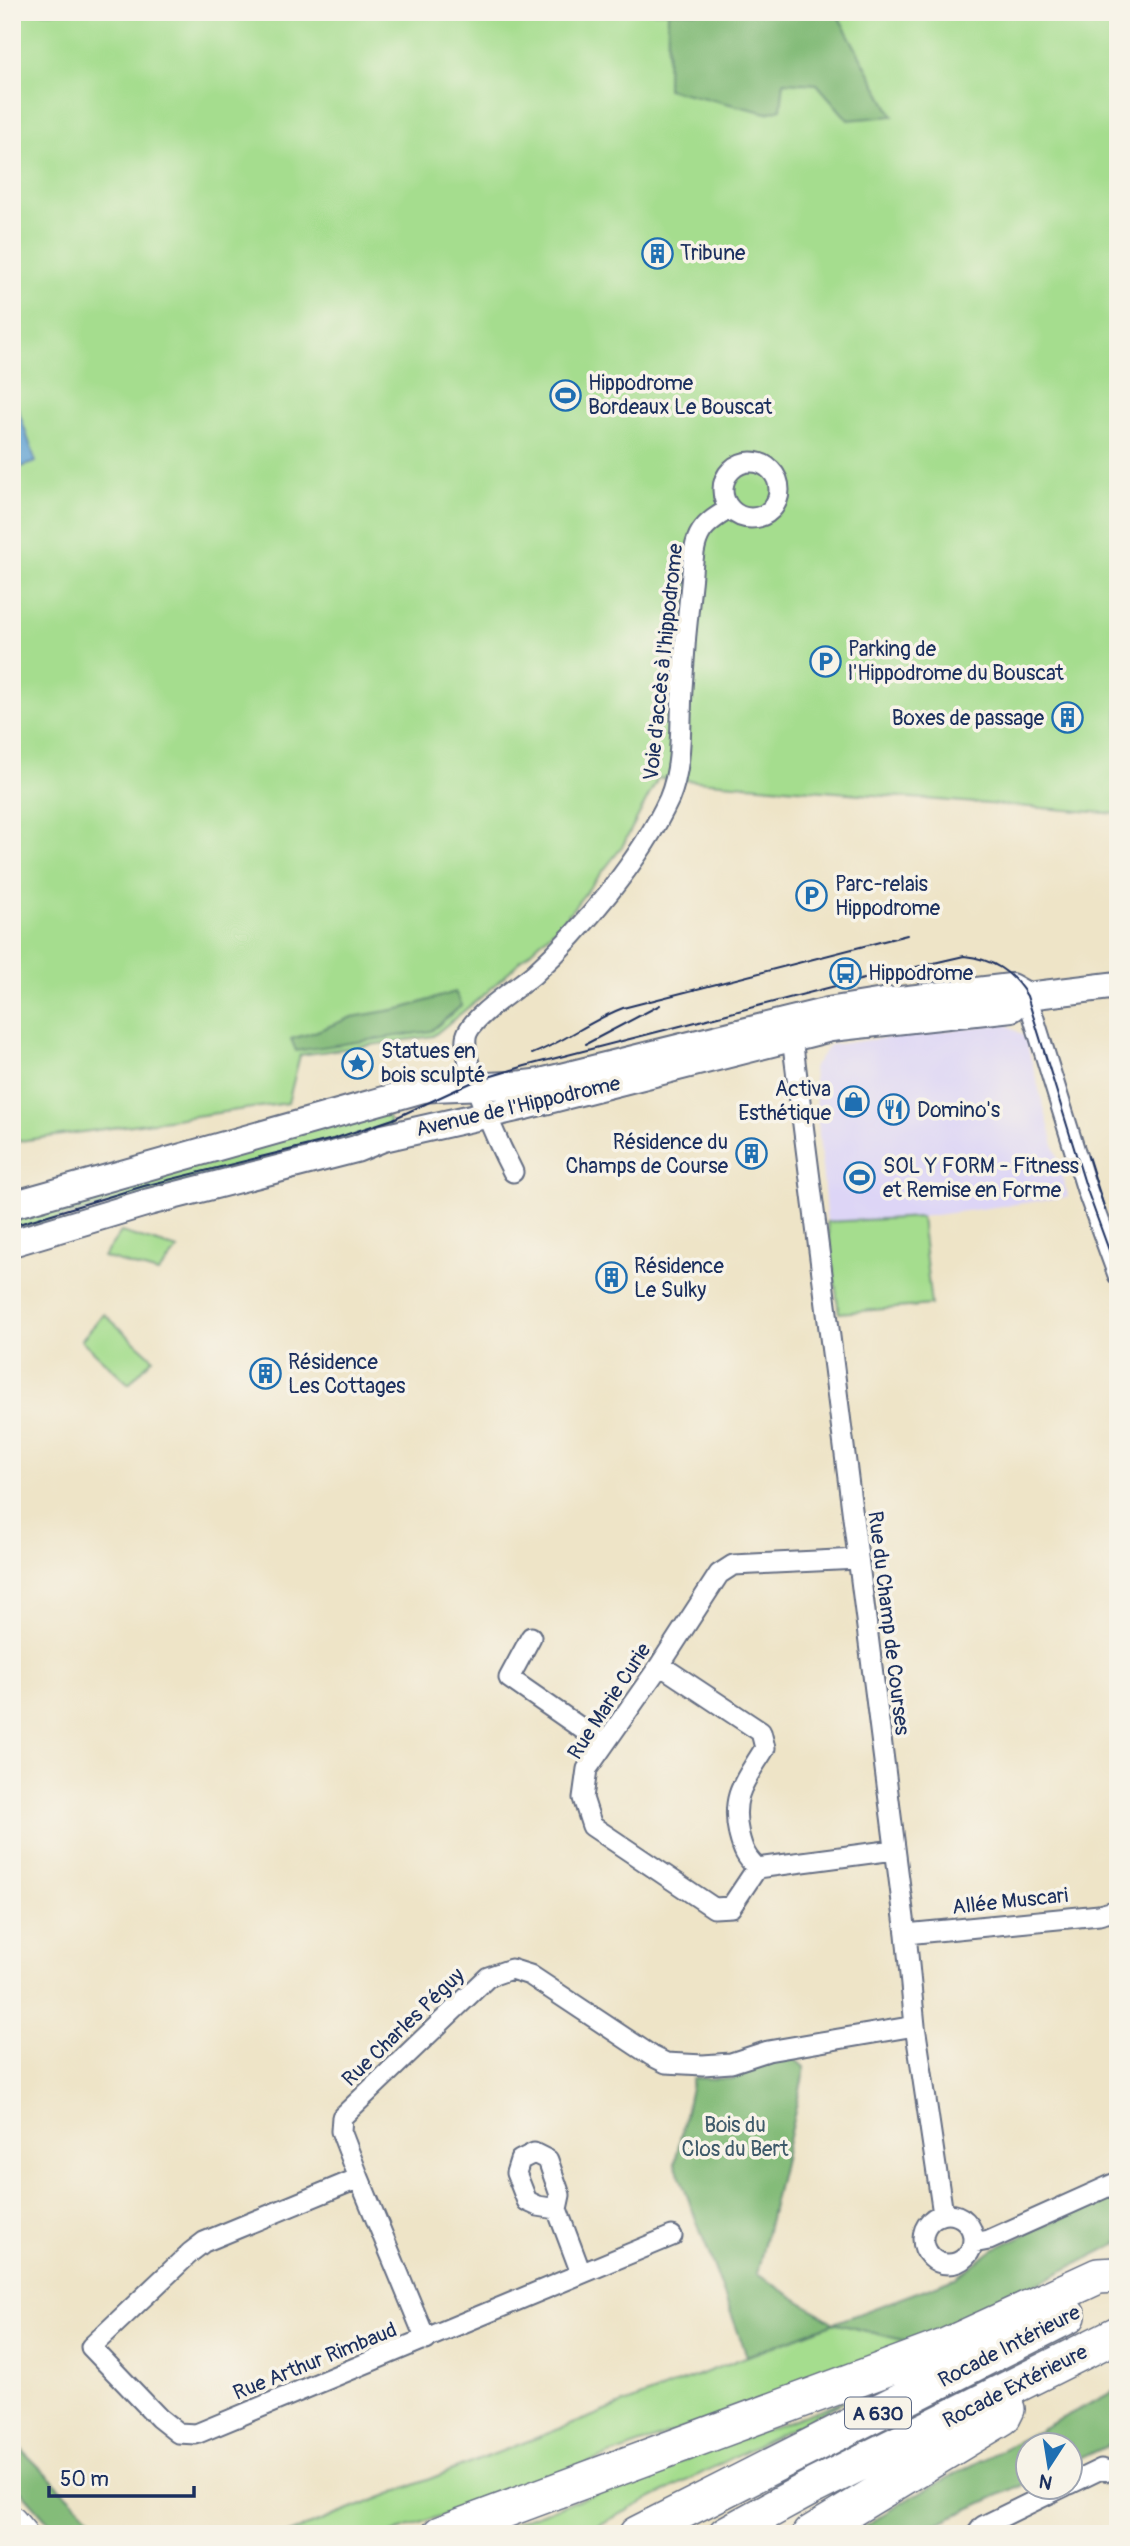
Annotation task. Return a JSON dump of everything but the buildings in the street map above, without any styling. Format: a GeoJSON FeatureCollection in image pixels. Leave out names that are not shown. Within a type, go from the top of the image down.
{"type":"FeatureCollection","features":[{"type":"Feature","properties":{"kind":"highway"},"geometry":{"type":"LineString","coordinates":[[440,2534],[894,2367],[1098,2276],[1118,2275]]}},
{"type":"Feature","properties":{"kind":"highway","name":"Rocade Intérieure"},"geometry":{"type":"LineString","coordinates":[[636,2534],[1118,2291]]}},
{"type":"Feature","properties":{"kind":"highway","name":"Rocade Extérieure"},"geometry":{"type":"LineString","coordinates":[[726,2534],[814,2486],[1118,2334]]}},
{"type":"Feature","properties":{"kind":"highway"},"geometry":{"type":"LineString","coordinates":[[810,2534],[1003,2417],[1023,2382]]}},
{"type":"Feature","properties":{"kind":"main road"},"geometry":{"type":"LineString","coordinates":[[12,2522],[22,2534]]}},
{"type":"Feature","properties":{"kind":"street","name":"Voie d'accès à l'hippodrome"},"geometry":{"type":"LineString","coordinates":[[477,1087],[467,1054],[468,1031],[480,1017],[548,960],[617,880],[643,845],[669,799],[675,780],[680,738],[684,647],[695,552],[700,532],[713,519],[729,509]]}},
{"type":"Feature","properties":{"kind":"street","name":"Avenue de l'Hippodrome"},"geometry":{"type":"LineString","coordinates":[[12,1243],[149,1202],[356,1149],[395,1136],[831,1028],[1012,1008],[1027,996],[1118,985]]}},
{"type":"Feature","properties":{"kind":"street","name":"Avenue de l'Hippodrome"},"geometry":{"type":"LineString","coordinates":[[12,1205],[423,1089],[520,1086],[561,1078],[766,1025],[856,1006],[1011,987],[1027,996]]}},
{"type":"Feature","properties":{"kind":"street"},"geometry":{"type":"LineString","coordinates":[[1027,996],[1087,1190],[1118,1275]]}},
{"type":"Feature","properties":{"kind":"street"},"geometry":{"type":"LineString","coordinates":[[792,1038],[793,1031],[797,1028],[856,1006]]}},
{"type":"Feature","properties":{"kind":"street"},"geometry":{"type":"LineString","coordinates":[[766,1025],[785,1032],[792,1038]]}},
{"type":"Feature","properties":{"kind":"street","name":"Rue du Champ de Courses"},"geometry":{"type":"LineString","coordinates":[[792,1038],[906,1934],[915,2026],[943,2214]]}},
{"type":"Feature","properties":{"kind":"street"},"geometry":{"type":"LineString","coordinates":[[477,1087],[513,1172]]}},
{"type":"Feature","properties":{"kind":"street","name":"Rue Marie Curie"},"geometry":{"type":"LineString","coordinates":[[757,1868],[731,1907],[714,1908],[592,1826],[583,1798],[587,1769],[660,1665],[719,1573],[733,1565],[858,1559]]}},
{"type":"Feature","properties":{"kind":"street"},"geometry":{"type":"LineString","coordinates":[[531,1637],[509,1678],[604,1744]]}},
{"type":"Feature","properties":{"kind":"street"},"geometry":{"type":"LineString","coordinates":[[660,1665],[761,1732],[765,1748],[740,1791],[735,1815],[744,1856],[757,1868],[894,1850]]}},
{"type":"Feature","properties":{"kind":"street","name":"Allée Muscari"},"geometry":{"type":"LineString","coordinates":[[906,1934],[1099,1915],[1118,1910]]}},
{"type":"Feature","properties":{"kind":"street","name":"Rue Charles Péguy"},"geometry":{"type":"LineString","coordinates":[[426,2340],[341,2131],[342,2117],[488,1977],[511,1969],[530,1975],[666,2063],[731,2063],[768,2051],[915,2026]]}},
{"type":"Feature","properties":{"kind":"street","name":"Rue Arthur Rimbaud"},"geometry":{"type":"LineString","coordinates":[[359,2178],[204,2242],[91,2347],[159,2418],[178,2433],[196,2434],[672,2236]]}},
{"type":"Feature","properties":{"kind":"street"},"geometry":{"type":"LineString","coordinates":[[973,2243],[989,2240],[1118,2182]]}},
{"type":"Feature","properties":{"kind":"street"},"geometry":{"type":"LineString","coordinates":[[557,2209],[581,2273]]}},
{"type":"Feature","properties":{"kind":"street"},"geometry":{"type":"LineString","coordinates":[[943,2214],[951,2214],[966,2221],[973,2235],[973,2243],[971,2251],[958,2263],[950,2265],[933,2260],[923,2246],[922,2238],[929,2222],[943,2214]]}},
{"type":"Feature","properties":{"kind":"street"},"geometry":{"type":"LineString","coordinates":[[1084,2477],[1101,2469],[1118,2473]]}},
{"type":"Feature","properties":{"kind":"street"},"geometry":{"type":"LineString","coordinates":[[977,2534],[983,2526],[1038,2500]]}},
{"type":"Feature","properties":{"kind":"shaded area"},"geometry":{"type":"Polygon","coordinates":[[[1005,1023],[1025,1037],[1068,1197],[921,1217],[827,1222],[813,1068],[829,1045],[1005,1023]]]}},
{"type":"Feature","properties":{"kind":"green space","name":"Hippodrome Bordeaux Le Bouscat"},"geometry":{"type":"Polygon","coordinates":[[[12,12],[1118,12],[1118,814],[658,778],[622,847],[563,921],[486,993],[433,1036],[300,1055],[288,1103],[12,1142],[12,12]]]}},
{"type":"Feature","properties":{"kind":"green space"},"geometry":{"type":"Polygon","coordinates":[[[668,12],[836,12],[893,116],[848,120],[817,84],[784,82],[781,109],[767,113],[667,89],[668,12]]]}},
{"type":"Feature","properties":{"kind":"green space"},"geometry":{"type":"Polygon","coordinates":[[[455,992],[462,1005],[431,1031],[296,1051],[291,1039],[352,1017],[404,1008],[455,992]]]}},
{"type":"Feature","properties":{"kind":"green space"},"geometry":{"type":"Polygon","coordinates":[[[384,1107],[391,1125],[12,1231],[12,1212],[384,1107]]]}},
{"type":"Feature","properties":{"kind":"green space"},"geometry":{"type":"Polygon","coordinates":[[[921,1217],[931,1305],[839,1313],[827,1222],[921,1217]]]}},
{"type":"Feature","properties":{"kind":"green space"},"geometry":{"type":"Polygon","coordinates":[[[121,1232],[178,1249],[158,1273],[103,1257],[121,1232]]]}},
{"type":"Feature","properties":{"kind":"green space"},"geometry":{"type":"Polygon","coordinates":[[[104,1314],[153,1358],[129,1384],[81,1340],[104,1314]]]}},
{"type":"Feature","properties":{"kind":"green space","name":"Bois du Clos du Bert"},"geometry":{"type":"Polygon","coordinates":[[[795,2059],[805,2068],[757,2274],[834,2323],[747,2356],[675,2163],[693,2078],[732,2079],[770,2060],[795,2059]]]}},
{"type":"Feature","properties":{"kind":"green space"},"geometry":{"type":"Polygon","coordinates":[[[1118,2192],[1118,2243],[919,2344],[834,2323],[955,2278],[995,2248],[1118,2192]]]}},
{"type":"Feature","properties":{"kind":"green space"},"geometry":{"type":"Polygon","coordinates":[[[834,2323],[919,2344],[390,2534],[287,2534],[834,2323]]]}},
{"type":"Feature","properties":{"kind":"green space"},"geometry":{"type":"Polygon","coordinates":[[[1118,2389],[1118,2441],[1084,2457],[1084,2430],[1039,2430],[1118,2389]]]}},
{"type":"Feature","properties":{"kind":"green space"},"geometry":{"type":"Polygon","coordinates":[[[851,2398],[581,2534],[486,2534],[851,2398]]]}},
{"type":"Feature","properties":{"kind":"green space"},"geometry":{"type":"Polygon","coordinates":[[[12,2440],[107,2534],[59,2534],[12,2481],[12,2440]]]}},
{"type":"Feature","properties":{"kind":"green space"},"geometry":{"type":"Polygon","coordinates":[[[1014,2443],[1014,2488],[914,2534],[851,2534],[913,2496],[1014,2443]]]}},
{"type":"Feature","properties":{"kind":"water"},"geometry":{"type":"Polygon","coordinates":[[[12,391],[36,462],[12,470],[12,391]]]}},
{"type":"Feature","properties":{"kind":"tram line"},"geometry":{"type":"LineString","coordinates":[[532,1054],[623,1008],[907,935]]}},
{"type":"Feature","properties":{"kind":"tram line"},"geometry":{"type":"LineString","coordinates":[[12,1226],[144,1186],[333,1139],[393,1119],[475,1081],[525,1066],[847,983],[964,956],[992,963],[1008,973],[1027,996],[1087,1190],[1118,1275]]}},
{"type":"Feature","properties":{"kind":"tram line"},"geometry":{"type":"LineString","coordinates":[[586,1044],[660,1005]]}},
{"type":"Feature","properties":{"kind":"tram line"},"geometry":{"type":"LineString","coordinates":[[1088,1156],[1105,1210]]}},
{"type":"Feature","properties":{"kind":"place","name":"Tribune"},"geometry":{"type":"Point","coordinates":[657,253]}},
{"type":"Feature","properties":{"kind":"place","name":"Hippodrome Bordeaux Le Bouscat"},"geometry":{"type":"Point","coordinates":[565,395]}},
{"type":"Feature","properties":{"kind":"place","name":"Parking de l'Hippodrome du Bouscat"},"geometry":{"type":"Point","coordinates":[825,661]}},
{"type":"Feature","properties":{"kind":"place","name":"Boxes de passage"},"geometry":{"type":"Point","coordinates":[1067,718]}},
{"type":"Feature","properties":{"kind":"place","name":"Parc-relais Hippodrome"},"geometry":{"type":"Point","coordinates":[812,896]}},
{"type":"Feature","properties":{"kind":"place","name":"Hippodrome"},"geometry":{"type":"Point","coordinates":[845,973]}},
{"type":"Feature","properties":{"kind":"place","name":"Statues en bois sculpté"},"geometry":{"type":"Point","coordinates":[358,1063]}},
{"type":"Feature","properties":{"kind":"place","name":"Activa Esthétique"},"geometry":{"type":"Point","coordinates":[854,1101]}},
{"type":"Feature","properties":{"kind":"place","name":"Domino's"},"geometry":{"type":"Point","coordinates":[894,1110]}},
{"type":"Feature","properties":{"kind":"place","name":"Résidence du Champs de Course"},"geometry":{"type":"Point","coordinates":[751,1154]}},
{"type":"Feature","properties":{"kind":"place","name":"SOL Y FORM - Fitness et Remise en Forme"},"geometry":{"type":"Point","coordinates":[860,1178]}},
{"type":"Feature","properties":{"kind":"place","name":"Résidence Le Sulky"},"geometry":{"type":"Point","coordinates":[611,1278]}},
{"type":"Feature","properties":{"kind":"place","name":"Résidence Les Cottages"},"geometry":{"type":"Point","coordinates":[265,1374]}}]}
